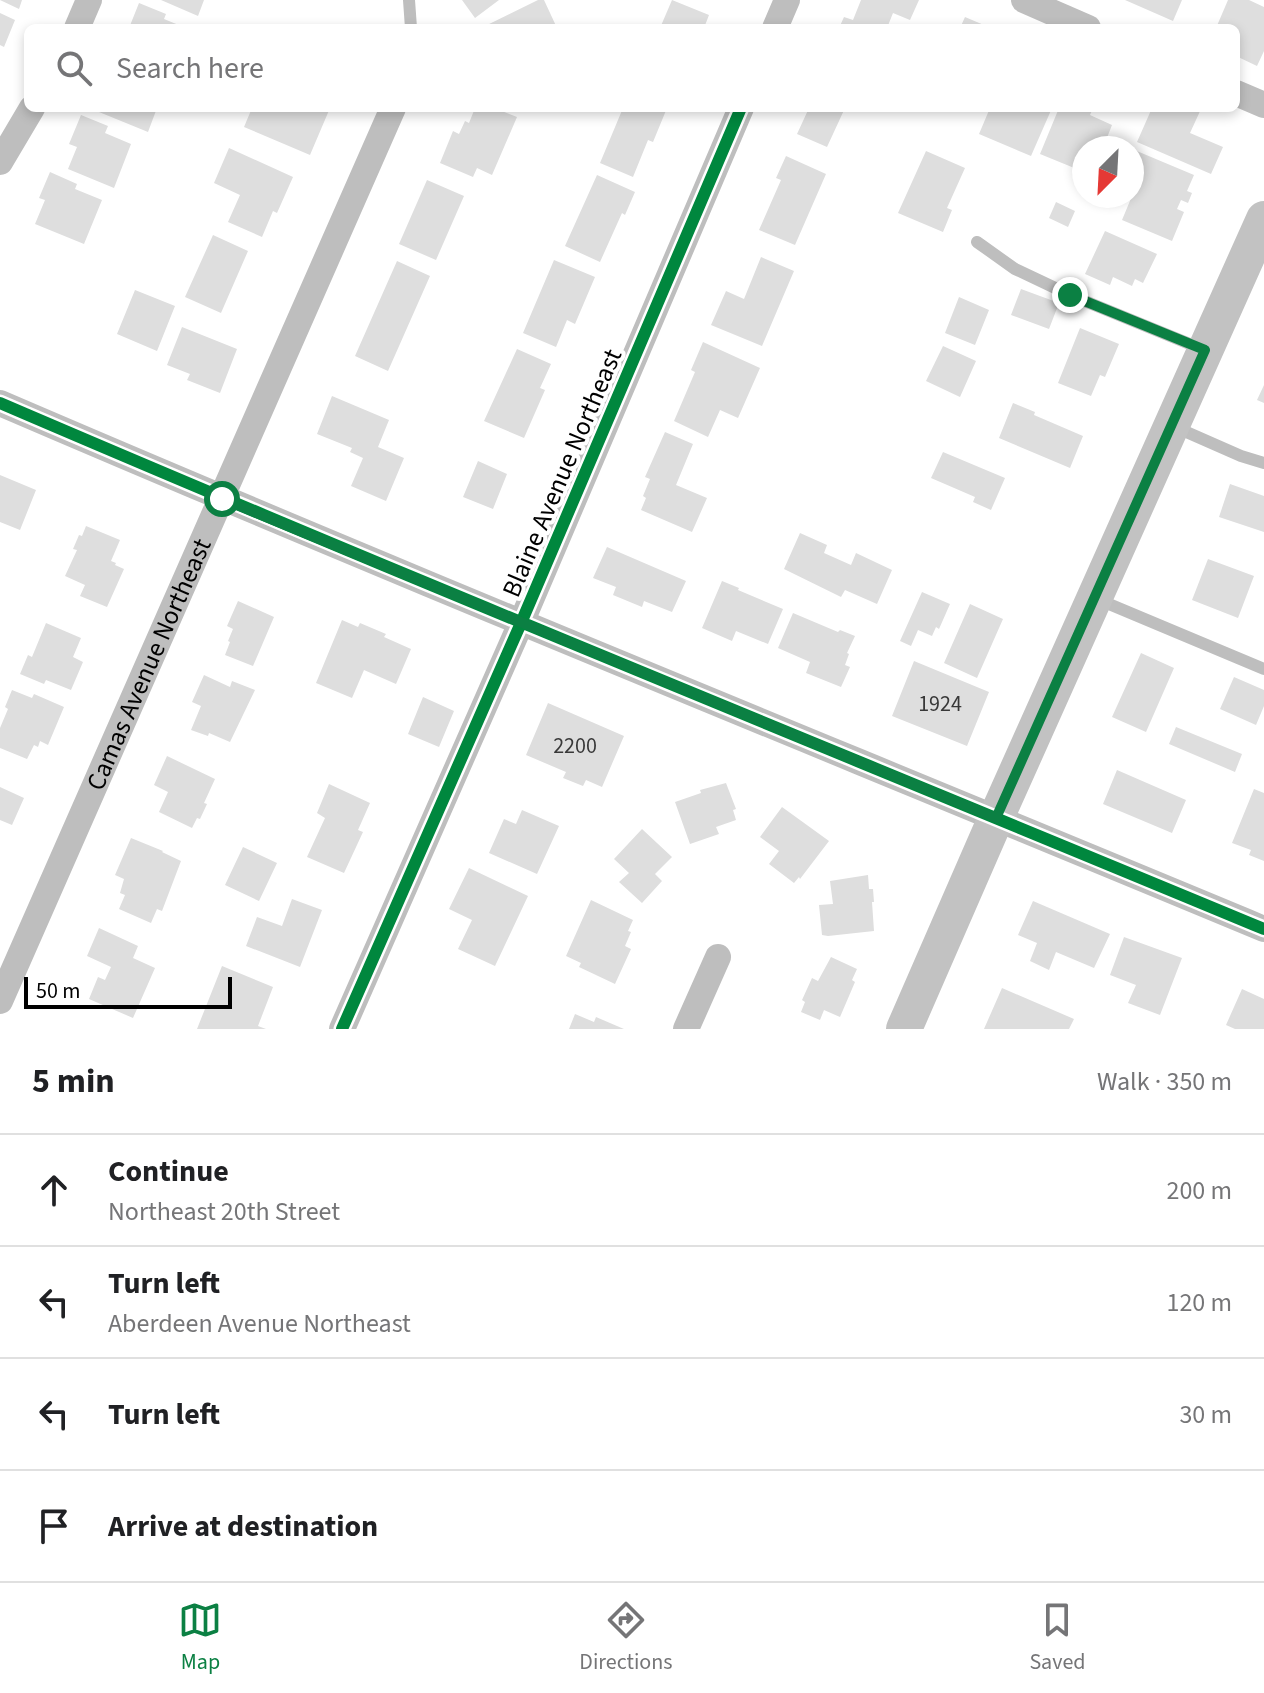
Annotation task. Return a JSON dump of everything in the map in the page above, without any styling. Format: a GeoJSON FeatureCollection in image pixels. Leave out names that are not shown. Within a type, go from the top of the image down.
{"type":"FeatureCollection","features":[{"type":"Feature","properties":{"kind":"street"},"geometry":{"type":"LineString","coordinates":[[79,24],[89,0]]}},
{"type":"Feature","properties":{"kind":"street"},"geometry":{"type":"LineString","coordinates":[[777,24],[787,0]]}},
{"type":"Feature","properties":{"kind":"street"},"geometry":{"type":"LineString","coordinates":[[1024,0],[1079,24]]}},
{"type":"Feature","properties":{"kind":"street"},"geometry":{"type":"LineString","coordinates":[[1240,95],[1264,105]]}},
{"type":"Feature","properties":{"kind":"street"},"geometry":{"type":"LineString","coordinates":[[0,162],[30,112]]}},
{"type":"Feature","properties":{"kind":"street","name":"Camas Avenue Northeast"},"geometry":{"type":"LineString","coordinates":[[0,1001],[391,112]]}},
{"type":"Feature","properties":{"kind":"street","name":"Blaine Avenue Northeast"},"geometry":{"type":"LineString","coordinates":[[342,1029],[521,623],[739,112]]}},
{"type":"Feature","properties":{"kind":"street"},"geometry":{"type":"LineString","coordinates":[[904,1029],[1264,219]]}},
{"type":"Feature","properties":{"kind":"street"},"geometry":{"type":"LineString","coordinates":[[0,403],[222,499],[1264,929]]}},
{"type":"Feature","properties":{"kind":"street"},"geometry":{"type":"LineString","coordinates":[[686,1029],[718,957]]}},
{"type":"Feature","properties":{"kind":"lane"},"geometry":{"type":"LineString","coordinates":[[409,0],[411,24]]}},
{"type":"Feature","properties":{"kind":"lane"},"geometry":{"type":"LineString","coordinates":[[977,242],[1015,269],[1205,350]]}},
{"type":"Feature","properties":{"kind":"lane"},"geometry":{"type":"LineString","coordinates":[[1172,425],[1264,463]]}},
{"type":"Feature","properties":{"kind":"lane"},"geometry":{"type":"LineString","coordinates":[[1095,598],[1264,669]]}},
{"type":"Feature","properties":{"kind":"building"},"geometry":{"type":"Polygon","coordinates":[[[0,0],[22,0],[19,9],[0,0]]]}},
{"type":"Feature","properties":{"kind":"building"},"geometry":{"type":"Polygon","coordinates":[[[161,0],[204,0],[198,16],[161,0]]]}},
{"type":"Feature","properties":{"kind":"building"},"geometry":{"type":"Polygon","coordinates":[[[462,0],[499,0],[475,18],[462,0]]]}},
{"type":"Feature","properties":{"kind":"building"},"geometry":{"type":"Polygon","coordinates":[[[538,0],[544,0],[555,24],[489,24],[538,0]]]}},
{"type":"Feature","properties":{"kind":"building"},"geometry":{"type":"Polygon","coordinates":[[[672,0],[709,15],[706,24],[662,24],[672,0]]]}},
{"type":"Feature","properties":{"kind":"building"},"geometry":{"type":"Polygon","coordinates":[[[861,0],[919,0],[910,20],[893,13],[889,24],[841,24],[844,17],[853,20],[861,0]]]}},
{"type":"Feature","properties":{"kind":"building"},"geometry":{"type":"Polygon","coordinates":[[[1125,0],[1182,0],[1173,21],[1125,0]]]}},
{"type":"Feature","properties":{"kind":"building"},"geometry":{"type":"Polygon","coordinates":[[[1228,0],[1249,0],[1264,7],[1264,51],[1257,66],[1240,58],[1240,24],[1218,24],[1228,0]]]}},
{"type":"Feature","properties":{"kind":"building"},"geometry":{"type":"Polygon","coordinates":[[[139,3],[166,14],[164,19],[176,24],[131,24],[139,3]]]}},
{"type":"Feature","properties":{"kind":"building"},"geometry":{"type":"Polygon","coordinates":[[[0,13],[15,20],[4,47],[0,45],[0,13]]]}},
{"type":"Feature","properties":{"kind":"building"},"geometry":{"type":"Polygon","coordinates":[[[965,17],[982,24],[962,24],[965,17]]]}},
{"type":"Feature","properties":{"kind":"building"},"geometry":{"type":"Polygon","coordinates":[[[99,112],[156,112],[148,132],[99,112]]]}},
{"type":"Feature","properties":{"kind":"building"},"geometry":{"type":"Polygon","coordinates":[[[250,112],[328,112],[310,155],[244,127],[250,112]]]}},
{"type":"Feature","properties":{"kind":"building"},"geometry":{"type":"Polygon","coordinates":[[[473,112],[504,112],[517,117],[492,175],[477,168],[473,177],[440,163],[453,131],[459,134],[465,121],[469,123],[473,112]]]}},
{"type":"Feature","properties":{"kind":"building"},"geometry":{"type":"Polygon","coordinates":[[[621,112],[665,112],[653,142],[648,140],[633,177],[600,163],[621,112]]]}},
{"type":"Feature","properties":{"kind":"building"},"geometry":{"type":"Polygon","coordinates":[[[807,112],[843,112],[827,147],[797,134],[807,112]]]}},
{"type":"Feature","properties":{"kind":"building"},"geometry":{"type":"Polygon","coordinates":[[[988,112],[1050,112],[1031,156],[979,134],[988,112]]]}},
{"type":"Feature","properties":{"kind":"building"},"geometry":{"type":"Polygon","coordinates":[[[1057,112],[1091,112],[1090,115],[1112,125],[1108,136],[1072,136],[1072,167],[1040,154],[1057,112]]]}},
{"type":"Feature","properties":{"kind":"building"},"geometry":{"type":"Polygon","coordinates":[[[1150,112],[1200,112],[1190,133],[1223,147],[1211,174],[1144,145],[1144,136],[1140,136],[1150,112]]]}},
{"type":"Feature","properties":{"kind":"building"},"geometry":{"type":"Polygon","coordinates":[[[81,115],[108,126],[105,133],[131,144],[114,188],[68,169],[77,147],[69,144],[81,115]]]}},
{"type":"Feature","properties":{"kind":"building"},"geometry":{"type":"Polygon","coordinates":[[[229,148],[293,177],[262,237],[228,222],[240,195],[214,183],[229,148]]]}},
{"type":"Feature","properties":{"kind":"building"},"geometry":{"type":"Polygon","coordinates":[[[926,151],[965,168],[947,208],[952,210],[943,232],[898,213],[926,151]]]}},
{"type":"Feature","properties":{"kind":"building"},"geometry":{"type":"Polygon","coordinates":[[[1144,154],[1194,175],[1187,191],[1192,193],[1188,203],[1181,200],[1177,209],[1184,212],[1172,241],[1122,220],[1127,208],[1144,208],[1144,154]]]}},
{"type":"Feature","properties":{"kind":"building"},"geometry":{"type":"Polygon","coordinates":[[[786,156],[826,174],[795,245],[759,230],[781,180],[776,178],[786,156]]]}},
{"type":"Feature","properties":{"kind":"building"},"geometry":{"type":"Polygon","coordinates":[[[50,172],[77,184],[75,189],[102,200],[84,244],[35,224],[45,200],[39,198],[50,172]]]}},
{"type":"Feature","properties":{"kind":"building"},"geometry":{"type":"Polygon","coordinates":[[[597,175],[635,192],[600,262],[565,246],[597,175]]]}},
{"type":"Feature","properties":{"kind":"building"},"geometry":{"type":"Polygon","coordinates":[[[427,180],[464,196],[436,260],[399,244],[427,180]]]}},
{"type":"Feature","properties":{"kind":"building"},"geometry":{"type":"Polygon","coordinates":[[[1056,202],[1075,211],[1068,227],[1049,218],[1056,202]]]}},
{"type":"Feature","properties":{"kind":"building"},"geometry":{"type":"Polygon","coordinates":[[[1105,231],[1157,254],[1143,283],[1135,279],[1132,286],[1113,277],[1110,285],[1085,274],[1105,231]]]}},
{"type":"Feature","properties":{"kind":"building"},"geometry":{"type":"Polygon","coordinates":[[[213,235],[248,251],[221,313],[185,297],[213,235]]]}},
{"type":"Feature","properties":{"kind":"building"},"geometry":{"type":"Polygon","coordinates":[[[761,257],[794,271],[762,346],[711,325],[726,291],[744,299],[761,257]]]}},
{"type":"Feature","properties":{"kind":"building"},"geometry":{"type":"Polygon","coordinates":[[[554,260],[595,277],[575,324],[567,320],[556,347],[523,333],[554,260]]]}},
{"type":"Feature","properties":{"kind":"building"},"geometry":{"type":"Polygon","coordinates":[[[397,261],[430,276],[388,371],[355,356],[397,261]]]}},
{"type":"Feature","properties":{"kind":"building"},"geometry":{"type":"Polygon","coordinates":[[[1021,289],[1059,303],[1049,329],[1011,315],[1021,289]]]}},
{"type":"Feature","properties":{"kind":"building"},"geometry":{"type":"Polygon","coordinates":[[[135,290],[175,306],[157,351],[117,334],[135,290]]]}},
{"type":"Feature","properties":{"kind":"building"},"geometry":{"type":"Polygon","coordinates":[[[959,297],[989,310],[975,345],[945,333],[959,297]]]}},
{"type":"Feature","properties":{"kind":"building"},"geometry":{"type":"Polygon","coordinates":[[[182,327],[237,349],[220,393],[187,380],[190,374],[167,365],[182,327]]]}},
{"type":"Feature","properties":{"kind":"building"},"geometry":{"type":"Polygon","coordinates":[[[1080,328],[1119,344],[1105,377],[1100,375],[1091,396],[1058,383],[1080,328]]]}},
{"type":"Feature","properties":{"kind":"building"},"geometry":{"type":"Polygon","coordinates":[[[703,342],[760,368],[738,418],[720,410],[708,437],[674,421],[695,372],[691,370],[703,342]]]}},
{"type":"Feature","properties":{"kind":"building"},"geometry":{"type":"Polygon","coordinates":[[[943,346],[976,361],[960,397],[926,381],[943,346]]]}},
{"type":"Feature","properties":{"kind":"building"},"geometry":{"type":"Polygon","coordinates":[[[517,349],[551,364],[540,388],[545,390],[524,438],[484,421],[517,349]]]}},
{"type":"Feature","properties":{"kind":"building"},"geometry":{"type":"Polygon","coordinates":[[[1264,385],[1264,403],[1257,400],[1264,385]]]}},
{"type":"Feature","properties":{"kind":"building"},"geometry":{"type":"Polygon","coordinates":[[[332,396],[389,420],[378,447],[404,458],[386,501],[351,486],[363,458],[350,452],[352,448],[317,434],[332,396]]]}},
{"type":"Feature","properties":{"kind":"building"},"geometry":{"type":"Polygon","coordinates":[[[1013,403],[1083,436],[1070,468],[999,438],[1013,403]]]}},
{"type":"Feature","properties":{"kind":"building"},"geometry":{"type":"Polygon","coordinates":[[[665,432],[693,444],[676,485],[707,498],[692,532],[641,510],[650,479],[645,477],[665,432]]]}},
{"type":"Feature","properties":{"kind":"building"},"geometry":{"type":"Polygon","coordinates":[[[943,452],[1005,478],[991,510],[973,502],[975,497],[931,478],[943,452]]]}},
{"type":"Feature","properties":{"kind":"building"},"geometry":{"type":"Polygon","coordinates":[[[478,461],[507,474],[493,509],[463,497],[478,461]]]}},
{"type":"Feature","properties":{"kind":"building"},"geometry":{"type":"Polygon","coordinates":[[[0,475],[36,490],[20,530],[0,522],[0,475]]]}},
{"type":"Feature","properties":{"kind":"building"},"geometry":{"type":"Polygon","coordinates":[[[1230,484],[1264,496],[1264,532],[1219,517],[1230,484]]]}},
{"type":"Feature","properties":{"kind":"building"},"geometry":{"type":"Polygon","coordinates":[[[86,526],[120,540],[111,561],[124,569],[107,607],[80,596],[85,585],[65,576],[77,550],[73,549],[86,526]]]}},
{"type":"Feature","properties":{"kind":"building"},"geometry":{"type":"Polygon","coordinates":[[[800,533],[827,545],[824,553],[851,565],[856,553],[892,570],[877,604],[845,590],[841,597],[784,569],[800,533]]]}},
{"type":"Feature","properties":{"kind":"building"},"geometry":{"type":"Polygon","coordinates":[[[607,547],[686,581],[672,612],[644,601],[642,607],[613,595],[616,587],[593,578],[607,547]]]}},
{"type":"Feature","properties":{"kind":"building"},"geometry":{"type":"Polygon","coordinates":[[[1208,559],[1254,576],[1238,618],[1192,600],[1208,559]]]}},
{"type":"Feature","properties":{"kind":"building"},"geometry":{"type":"Polygon","coordinates":[[[722,581],[783,609],[768,644],[736,631],[732,641],[702,628],[722,581]]]}},
{"type":"Feature","properties":{"kind":"building"},"geometry":{"type":"Polygon","coordinates":[[[922,592],[950,604],[939,629],[936,627],[932,636],[918,630],[911,646],[900,641],[922,592]]]}},
{"type":"Feature","properties":{"kind":"building"},"geometry":{"type":"Polygon","coordinates":[[[238,601],[274,617],[253,666],[225,655],[233,629],[227,626],[238,601]]]}},
{"type":"Feature","properties":{"kind":"building"},"geometry":{"type":"Polygon","coordinates":[[[970,604],[1003,619],[977,678],[944,663],[970,604]]]}},
{"type":"Feature","properties":{"kind":"building"},"geometry":{"type":"Polygon","coordinates":[[[793,613],[855,636],[845,665],[850,667],[841,687],[806,673],[810,662],[778,648],[793,613]]]}},
{"type":"Feature","properties":{"kind":"building"},"geometry":{"type":"Polygon","coordinates":[[[342,620],[358,627],[360,623],[411,649],[396,684],[364,670],[352,698],[316,683],[342,620]]]}},
{"type":"Feature","properties":{"kind":"building"},"geometry":{"type":"Polygon","coordinates":[[[46,623],[81,638],[73,657],[83,662],[71,690],[20,674],[28,655],[32,657],[46,623]]]}},
{"type":"Feature","properties":{"kind":"building"},"geometry":{"type":"Polygon","coordinates":[[[1141,653],[1174,668],[1146,732],[1112,717],[1141,653]]]}},
{"type":"Feature","properties":{"kind":"building"},"geometry":{"type":"Polygon","coordinates":[[[914,661],[989,692],[967,746],[892,716],[914,661]]]}},
{"type":"Feature","properties":{"kind":"building"},"geometry":{"type":"Polygon","coordinates":[[[204,675],[230,687],[232,681],[255,690],[230,742],[209,733],[208,736],[191,730],[201,706],[192,702],[204,675]]]}},
{"type":"Feature","properties":{"kind":"building"},"geometry":{"type":"Polygon","coordinates":[[[1234,677],[1264,690],[1264,706],[1256,725],[1220,709],[1234,677]]]}},
{"type":"Feature","properties":{"kind":"building"},"geometry":{"type":"Polygon","coordinates":[[[12,690],[32,698],[34,694],[64,707],[48,745],[40,741],[38,747],[34,745],[27,759],[0,748],[0,728],[12,690]]]}},
{"type":"Feature","properties":{"kind":"building"},"geometry":{"type":"Polygon","coordinates":[[[423,697],[454,711],[439,747],[408,734],[423,697]]]}},
{"type":"Feature","properties":{"kind":"building"},"geometry":{"type":"Polygon","coordinates":[[[548,703],[624,736],[602,787],[586,780],[583,786],[563,778],[566,772],[526,755],[548,703]]]}},
{"type":"Feature","properties":{"kind":"building"},"geometry":{"type":"Polygon","coordinates":[[[1176,727],[1242,754],[1235,772],[1169,744],[1176,727]]]}},
{"type":"Feature","properties":{"kind":"building"},"geometry":{"type":"Polygon","coordinates":[[[167,756],[215,779],[200,819],[197,818],[192,828],[159,812],[168,792],[154,785],[167,756]]]}},
{"type":"Feature","properties":{"kind":"building"},"geometry":{"type":"Polygon","coordinates":[[[1117,770],[1186,800],[1172,833],[1103,804],[1117,770]]]}},
{"type":"Feature","properties":{"kind":"building"},"geometry":{"type":"Polygon","coordinates":[[[726,783],[736,809],[733,810],[736,820],[716,827],[719,834],[690,844],[675,802],[701,793],[700,790],[726,783]]]}},
{"type":"Feature","properties":{"kind":"building"},"geometry":{"type":"Polygon","coordinates":[[[329,784],[370,803],[358,830],[363,832],[344,873],[307,857],[325,818],[317,813],[329,784]]]}},
{"type":"Feature","properties":{"kind":"building"},"geometry":{"type":"Polygon","coordinates":[[[0,787],[24,798],[12,825],[0,820],[0,787]]]}},
{"type":"Feature","properties":{"kind":"building"},"geometry":{"type":"Polygon","coordinates":[[[1254,789],[1264,793],[1264,861],[1249,855],[1251,850],[1232,843],[1254,789]]]}},
{"type":"Feature","properties":{"kind":"building"},"geometry":{"type":"Polygon","coordinates":[[[782,807],[829,841],[794,883],[769,864],[779,851],[760,837],[782,807]]]}},
{"type":"Feature","properties":{"kind":"building"},"geometry":{"type":"Polygon","coordinates":[[[522,810],[559,826],[537,874],[489,853],[504,819],[516,824],[522,810]]]}},
{"type":"Feature","properties":{"kind":"building"},"geometry":{"type":"Polygon","coordinates":[[[642,829],[672,857],[655,874],[662,881],[642,903],[619,882],[629,873],[614,859],[642,829]]]}},
{"type":"Feature","properties":{"kind":"building"},"geometry":{"type":"Polygon","coordinates":[[[131,838],[181,861],[162,911],[157,909],[151,923],[119,909],[125,895],[120,893],[124,879],[115,875],[131,838]]]}},
{"type":"Feature","properties":{"kind":"building"},"geometry":{"type":"Polygon","coordinates":[[[243,847],[277,863],[259,901],[225,885],[243,847]]]}},
{"type":"Feature","properties":{"kind":"building"},"geometry":{"type":"Polygon","coordinates":[[[469,868],[528,896],[495,966],[458,949],[472,920],[449,909],[469,868]]]}},
{"type":"Feature","properties":{"kind":"building"},"geometry":{"type":"Polygon","coordinates":[[[868,875],[869,889],[873,889],[874,931],[822,935],[819,905],[833,904],[830,881],[868,875]]]}},
{"type":"Feature","properties":{"kind":"building"},"geometry":{"type":"Polygon","coordinates":[[[292,899],[322,910],[300,967],[246,946],[257,917],[282,926],[292,899]]]}},
{"type":"Feature","properties":{"kind":"building"},"geometry":{"type":"Polygon","coordinates":[[[591,900],[633,920],[625,946],[631,949],[615,984],[579,967],[581,963],[566,956],[591,900]]]}},
{"type":"Feature","properties":{"kind":"building"},"geometry":{"type":"Polygon","coordinates":[[[1033,901],[1110,934],[1094,968],[1056,952],[1049,970],[1030,961],[1037,943],[1018,935],[1033,901]]]}},
{"type":"Feature","properties":{"kind":"building"},"geometry":{"type":"Polygon","coordinates":[[[99,928],[138,946],[133,958],[155,968],[133,1018],[89,999],[98,977],[105,980],[111,967],[87,956],[99,928]]]}},
{"type":"Feature","properties":{"kind":"building"},"geometry":{"type":"Polygon","coordinates":[[[1124,937],[1182,958],[1160,1015],[1128,1003],[1136,985],[1110,975],[1124,937]]]}},
{"type":"Feature","properties":{"kind":"building"},"geometry":{"type":"Polygon","coordinates":[[[831,957],[857,969],[852,980],[855,982],[840,1017],[824,1010],[820,1020],[801,1012],[805,1002],[802,1000],[812,978],[818,981],[831,957]]]}},
{"type":"Feature","properties":{"kind":"building"},"geometry":{"type":"Polygon","coordinates":[[[222,966],[273,987],[258,1026],[266,1029],[197,1029],[222,966]]]}},
{"type":"Feature","properties":{"kind":"building"},"geometry":{"type":"Polygon","coordinates":[[[1002,988],[1074,1019],[1069,1029],[984,1029],[1002,988]]]}},
{"type":"Feature","properties":{"kind":"building"},"geometry":{"type":"Polygon","coordinates":[[[1242,989],[1264,999],[1264,1029],[1235,1029],[1226,1025],[1242,989]]]}},
{"type":"Feature","properties":{"kind":"building"},"geometry":{"type":"Polygon","coordinates":[[[575,1014],[594,1022],[596,1017],[624,1029],[569,1029],[575,1014]]]}},
{"type":"Feature","properties":{"kind":"cycle path"},"geometry":{"type":"LineString","coordinates":[[342,1029],[521,623],[739,112]]}},
{"type":"Feature","properties":{"kind":"cycle path"},"geometry":{"type":"LineString","coordinates":[[0,403],[1264,929]]}},
{"type":"Feature","properties":{"kind":"route"},"geometry":{"type":"LineString","coordinates":[[222,499],[996,818],[1205,350],[1070,295]]}}]}
